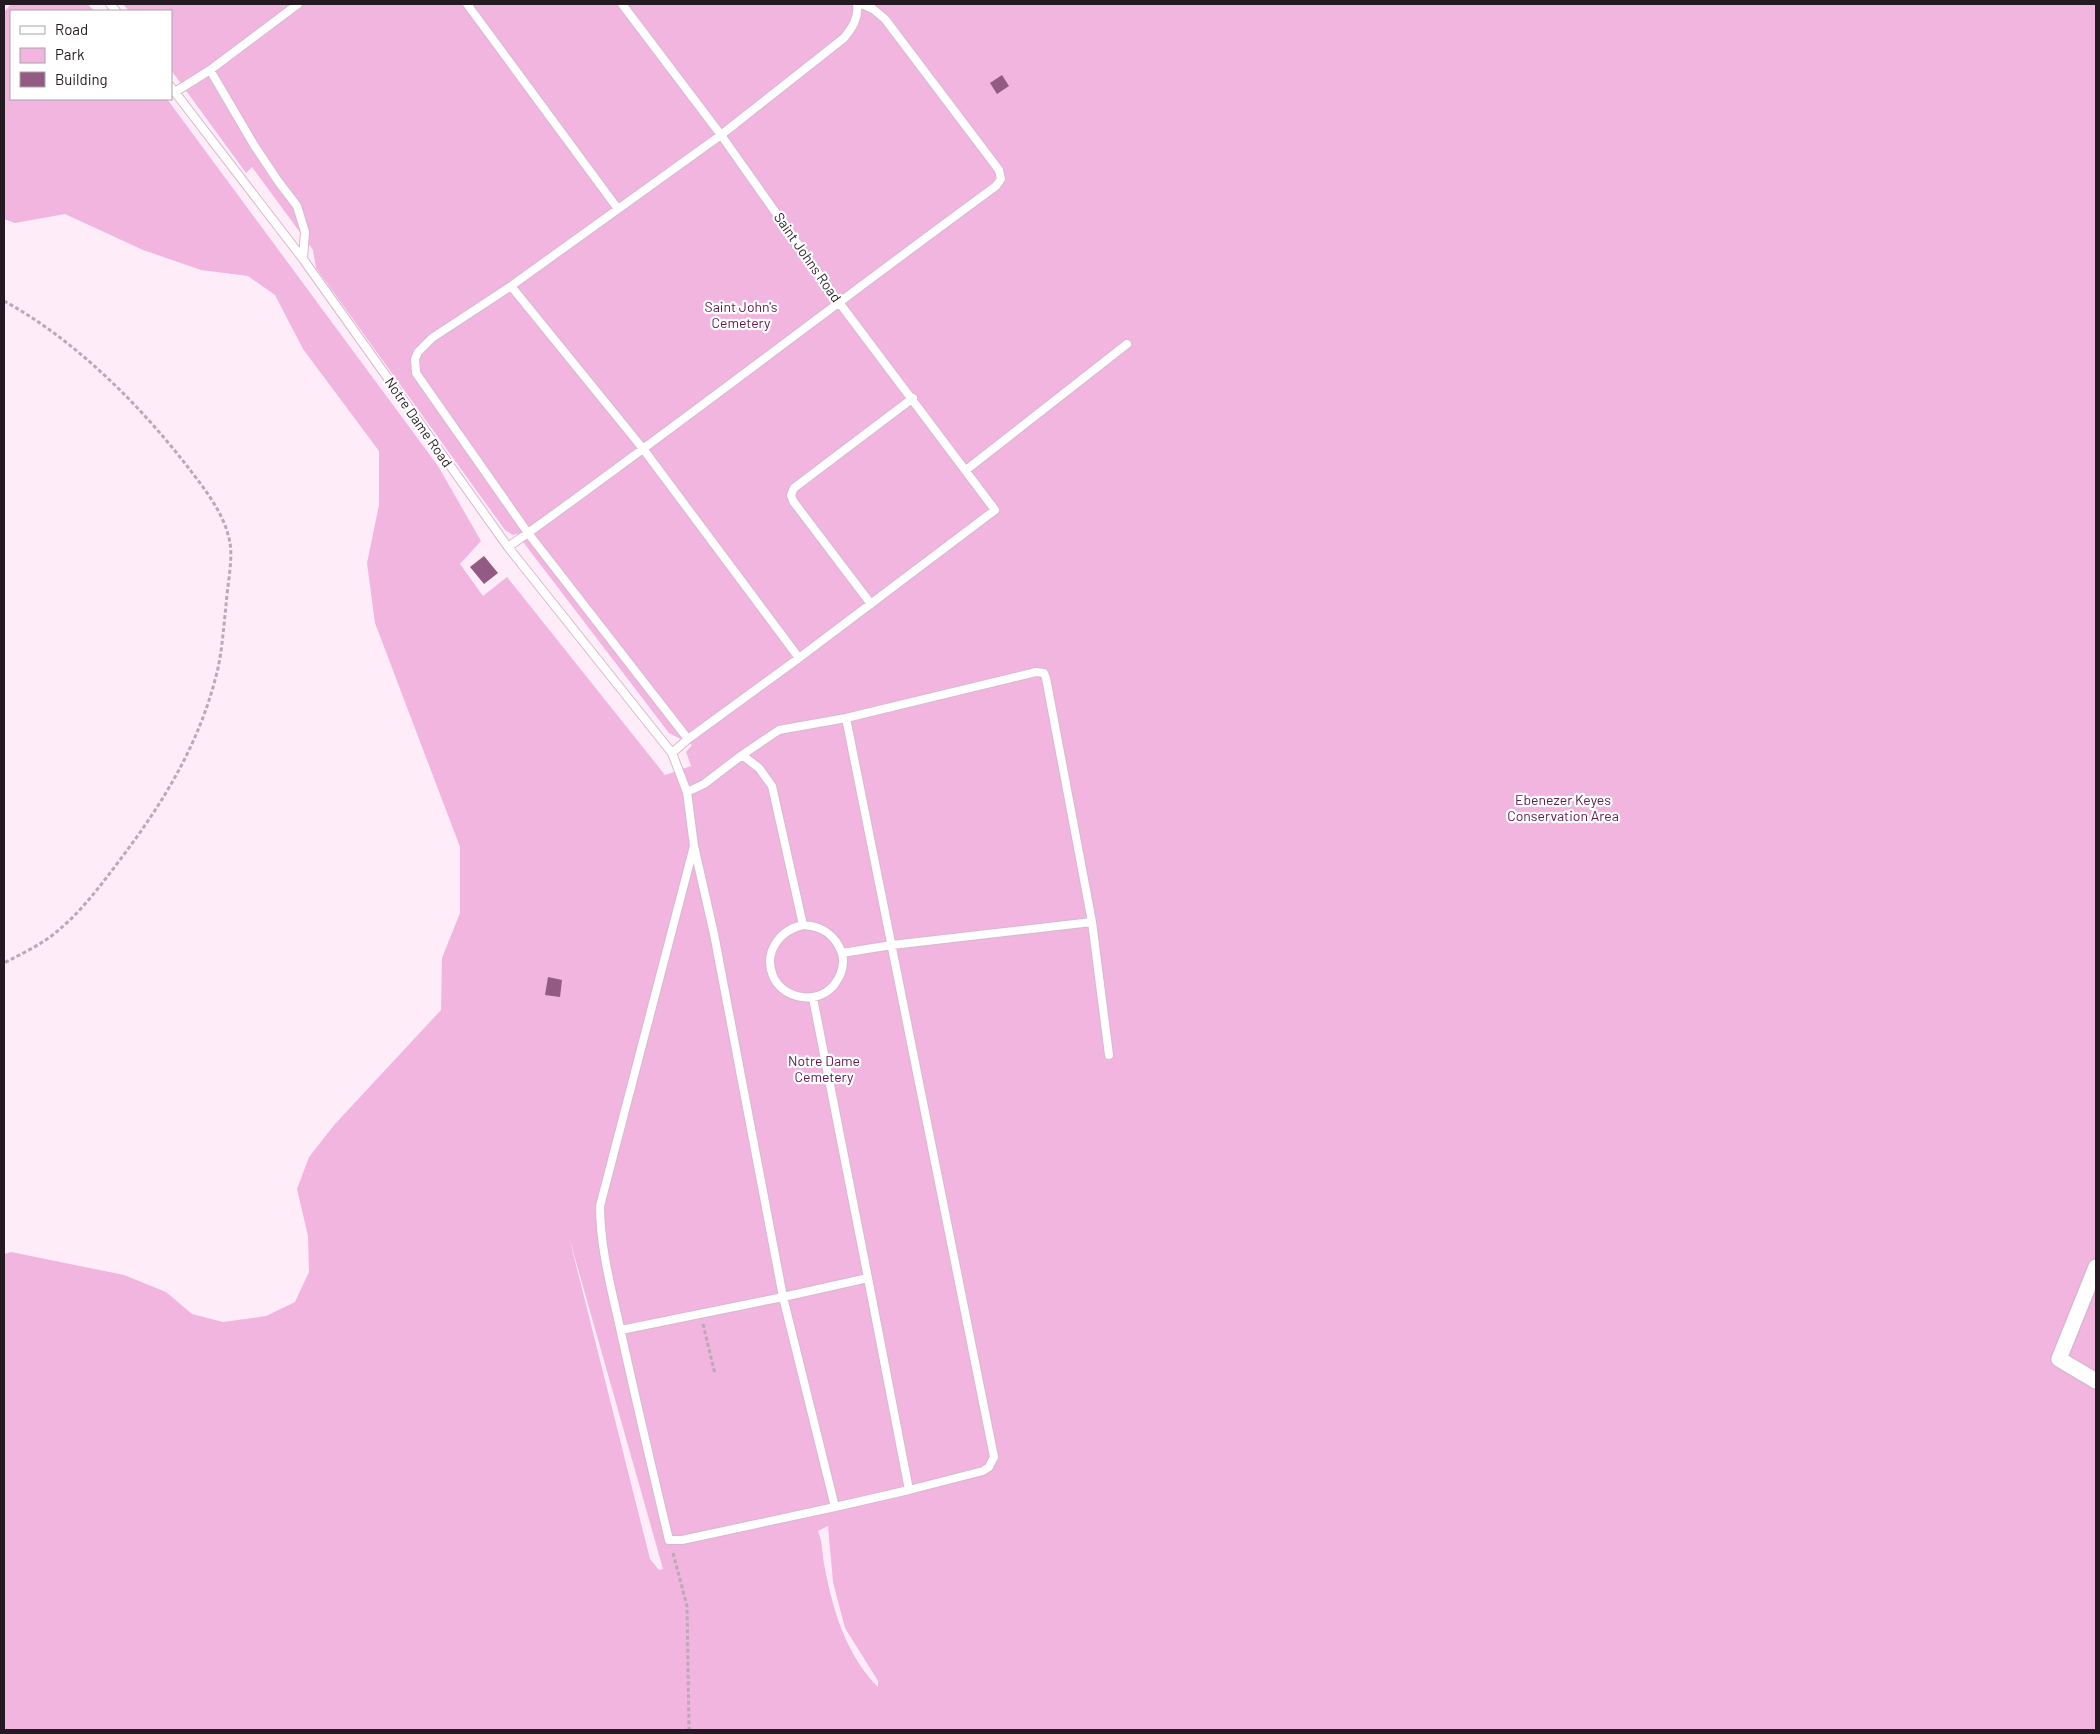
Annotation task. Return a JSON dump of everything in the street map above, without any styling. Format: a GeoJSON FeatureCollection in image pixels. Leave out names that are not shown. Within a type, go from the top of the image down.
{"type":"FeatureCollection","features":[{"type":"Feature","properties":{"kind":"street"},"geometry":{"type":"LineString","coordinates":[[2096,1267],[2059,1359],[2096,1381]]}},
{"type":"Feature","properties":{"kind":"lane"},"geometry":{"type":"LineString","coordinates":[[173,90],[210,70],[298,4]]}},
{"type":"Feature","properties":{"kind":"lane"},"geometry":{"type":"LineString","coordinates":[[467,4],[618,209]]}},
{"type":"Feature","properties":{"kind":"lane","name":"Saint Johns Road"},"geometry":{"type":"LineString","coordinates":[[622,4],[721,135],[838,301],[995,510],[871,604]]}},
{"type":"Feature","properties":{"kind":"lane"},"geometry":{"type":"LineString","coordinates":[[688,739],[528,533],[416,373],[414,366],[418,352],[432,338],[512,286],[721,135],[844,38],[857,15],[857,4]]}},
{"type":"Feature","properties":{"kind":"lane"},"geometry":{"type":"LineString","coordinates":[[508,547],[644,450],[838,301],[996,186],[1001,179],[999,170],[885,19],[873,9],[862,4]]}},
{"type":"Feature","properties":{"kind":"lane"},"geometry":{"type":"LineString","coordinates":[[210,70],[254,145],[297,206],[305,232],[303,260]]}},
{"type":"Feature","properties":{"kind":"lane","name":"Notre Dame Road"},"geometry":{"type":"LineString","coordinates":[[173,90],[303,260],[508,547],[672,753],[687,792],[694,846],[716,944],[784,1297],[835,1507]]}},
{"type":"Feature","properties":{"kind":"lane"},"geometry":{"type":"LineString","coordinates":[[512,286],[644,450],[799,658]]}},
{"type":"Feature","properties":{"kind":"lane"},"geometry":{"type":"LineString","coordinates":[[966,470],[1127,344]]}},
{"type":"Feature","properties":{"kind":"lane"},"geometry":{"type":"LineString","coordinates":[[672,753],[688,739],[871,604],[793,501],[791,495],[794,488],[912,398]]}},
{"type":"Feature","properties":{"kind":"lane"},"geometry":{"type":"LineString","coordinates":[[687,792],[704,784],[779,730],[846,718],[1036,672],[1044,673],[1092,922],[1110,1055]]}},
{"type":"Feature","properties":{"kind":"lane"},"geometry":{"type":"LineString","coordinates":[[694,846],[600,1206],[600,1225],[621,1330],[669,1540],[682,1540],[909,1490],[983,1471],[989,1467],[994,1457],[950,1245],[846,718]]}},
{"type":"Feature","properties":{"kind":"lane"},"geometry":{"type":"LineString","coordinates":[[742,755],[759,768],[772,786],[803,925]]}},
{"type":"Feature","properties":{"kind":"lane"},"geometry":{"type":"LineString","coordinates":[[842,953],[892,945],[1092,922]]}},
{"type":"Feature","properties":{"kind":"lane"},"geometry":{"type":"LineString","coordinates":[[814,925],[827,930],[838,941],[842,953],[843,966],[840,977],[823,995],[813,998],[793,995],[780,987],[773,976],[770,962],[774,944],[784,932],[793,927],[814,925]]}},
{"type":"Feature","properties":{"kind":"lane"},"geometry":{"type":"LineString","coordinates":[[813,998],[909,1490]]}},
{"type":"Feature","properties":{"kind":"lane"},"geometry":{"type":"LineString","coordinates":[[621,1330],[868,1278]]}},
{"type":"Feature","properties":{"kind":"path"},"geometry":{"type":"LineString","coordinates":[[4,301],[48,328],[83,357],[123,394],[164,437],[203,487],[222,519],[230,543],[221,654],[215,681],[203,718],[182,764],[160,805],[92,896],[60,929],[4,963]]}},
{"type":"Feature","properties":{"kind":"path"},"geometry":{"type":"LineString","coordinates":[[700,1314],[715,1374]]}},
{"type":"Feature","properties":{"kind":"path"},"geometry":{"type":"LineString","coordinates":[[669,1540],[687,1606],[689,1730]]}},
{"type":"Feature","properties":{"kind":"green space"},"geometry":{"type":"Polygon","coordinates":[[[11,4],[87,4],[94,10],[10,10],[10,100],[168,100],[438,466],[481,541],[460,564],[483,596],[507,577],[665,775],[691,766],[686,752],[692,745],[669,733],[517,534],[513,535],[505,530],[316,268],[313,250],[252,167],[246,173],[172,71],[172,10],[128,10],[123,4],[2096,4],[2096,1730],[4,1730],[4,1254],[11,1252],[124,1275],[166,1292],[192,1314],[223,1322],[266,1316],[295,1302],[309,1272],[308,1236],[297,1189],[309,1157],[335,1124],[441,1010],[442,958],[460,913],[460,847],[375,623],[367,563],[379,505],[379,451],[303,349],[275,295],[248,276],[201,270],[143,250],[65,214],[15,223],[4,219],[4,12],[11,4]],[[569,1237],[650,1559],[659,1570],[663,1569],[569,1237]],[[828,1526],[818,1531],[832,1601],[850,1647],[867,1675],[878,1687],[878,1681],[845,1628],[833,1582],[828,1526]]]}},
{"type":"Feature","properties":{"kind":"building"},"geometry":{"type":"Polygon","coordinates":[[[1002,75],[1009,86],[997,94],[990,83],[1002,75]]]}},
{"type":"Feature","properties":{"kind":"building"},"geometry":{"type":"Polygon","coordinates":[[[484,556],[498,573],[484,584],[470,567],[484,556]]]}},
{"type":"Feature","properties":{"kind":"building"},"geometry":{"type":"Polygon","coordinates":[[[548,977],[562,980],[560,997],[545,995],[548,977]]]}},
{"type":"Feature","properties":{"kind":"park label","name":"Saint John's Cemetery"},"geometry":{"type":"Point","coordinates":[741,314]}},
{"type":"Feature","properties":{"kind":"park label","name":"Ebenezer Keyes Conservation Area"},"geometry":{"type":"Point","coordinates":[1563,808]}},
{"type":"Feature","properties":{"kind":"park label","name":"Notre Dame Cemetery"},"geometry":{"type":"Point","coordinates":[824,1068]}}]}
